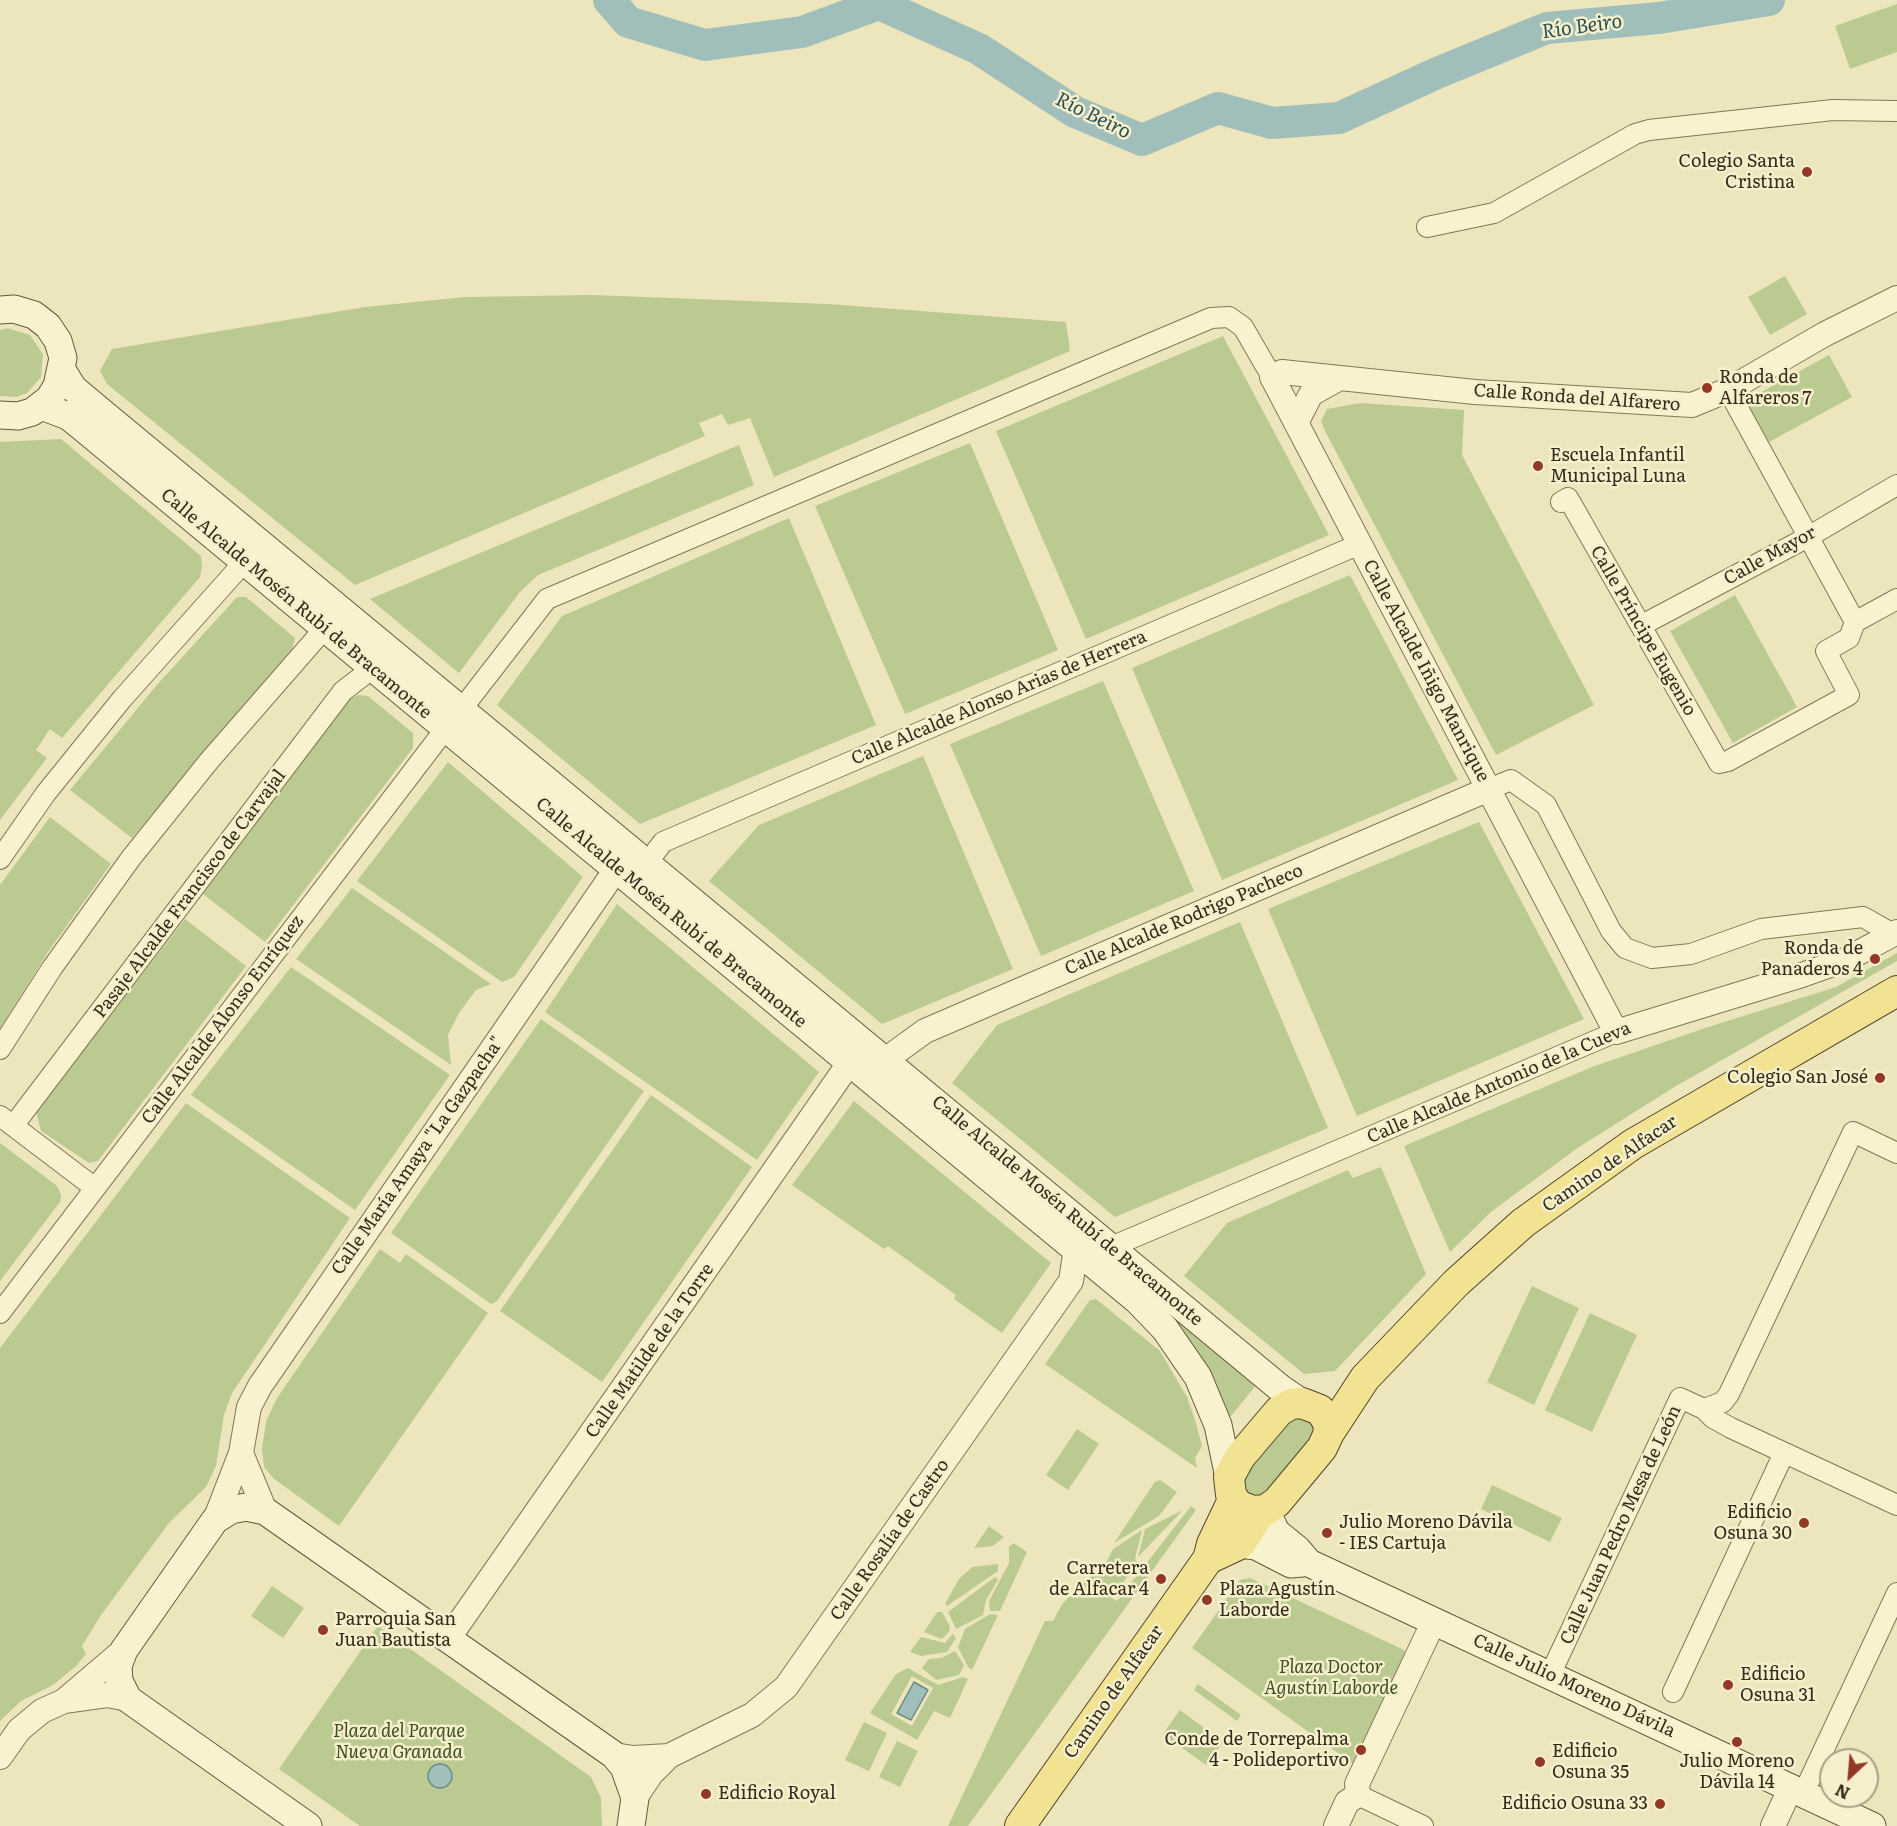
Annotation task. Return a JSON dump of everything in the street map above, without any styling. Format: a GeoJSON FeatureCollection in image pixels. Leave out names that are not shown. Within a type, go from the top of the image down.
{"type":"FeatureCollection","features":[{"type":"Feature","properties":{"kind":"main road"},"geometry":{"type":"LineString","coordinates":[[0,310],[14,309],[34,315],[48,326],[58,341],[63,358],[57,386],[41,406],[18,416],[0,415]]}},
{"type":"Feature","properties":{"kind":"main road","name":"Calle Alcalde Mosén Rubí de Bracamonte"},"geometry":{"type":"LineString","coordinates":[[62,370],[73,388],[454,719],[617,868],[1076,1248],[1107,1259],[1137,1300],[1185,1356],[1201,1384],[1246,1501]]}},
{"type":"Feature","properties":{"kind":"main road","name":"Calle Alcalde Mosén Rubí de Bracamonte"},"geometry":{"type":"LineString","coordinates":[[41,406],[68,416],[373,668],[454,719],[647,863],[885,1060],[1107,1259],[1280,1388],[1308,1404]]}},
{"type":"Feature","properties":{"kind":"main road","name":"Camino de Alfacar"},"geometry":{"type":"LineString","coordinates":[[1246,1501],[1278,1502],[1322,1448],[1359,1384],[1456,1283],[1523,1223],[1642,1138],[1897,991]]}},
{"type":"Feature","properties":{"kind":"main road","name":"Camino de Alfacar"},"geometry":{"type":"LineString","coordinates":[[1020,1826],[1208,1559],[1212,1544],[1246,1501],[1240,1456],[1279,1411],[1291,1404],[1308,1404],[1359,1384]]}},
{"type":"Feature","properties":{"kind":"main road"},"geometry":{"type":"LineString","coordinates":[[1308,1404],[1328,1422],[1329,1433]]}},
{"type":"Feature","properties":{"kind":"main road"},"geometry":{"type":"LineString","coordinates":[[1246,1501],[1240,1520],[1247,1542]]}},
{"type":"Feature","properties":{"kind":"main road","name":"Calle Julio Moreno Dávila"},"geometry":{"type":"LineString","coordinates":[[1246,1501],[1276,1532],[1297,1548],[1309,1563],[1872,1826]]}},
{"type":"Feature","properties":{"kind":"main road"},"geometry":{"type":"LineString","coordinates":[[308,1826],[128,1699],[119,1681],[118,1666],[124,1650],[215,1520],[231,1510],[246,1508],[265,1511],[614,1755],[624,1767],[635,1798],[631,1826]]}},
{"type":"Feature","properties":{"kind":"main road","name":"Camino de Alfacar"},"geometry":{"type":"LineString","coordinates":[[1208,1559],[1247,1542]]}},
{"type":"Feature","properties":{"kind":"main road","name":"Calle Julio Moreno Dávila"},"geometry":{"type":"LineString","coordinates":[[1247,1542],[1291,1564],[1309,1563]]}},
{"type":"Feature","properties":{"kind":"street"},"geometry":{"type":"LineString","coordinates":[[1426,227],[1494,213],[1635,134],[1649,129],[1833,110],[1897,111]]}},
{"type":"Feature","properties":{"kind":"street","name":"Calle Ronda del Alfarero"},"geometry":{"type":"LineString","coordinates":[[1272,377],[1282,372],[1475,392],[1692,405],[1728,390],[1825,334],[1897,298]]}},
{"type":"Feature","properties":{"kind":"street","name":"Calle Alcalde Iñigo Manrique"},"geometry":{"type":"LineString","coordinates":[[1228,317],[1243,327],[1272,377],[1616,1032]]}},
{"type":"Feature","properties":{"kind":"street","name":"Calle Alcalde Alonso Enríquez"},"geometry":{"type":"LineString","coordinates":[[0,1313],[547,599],[1211,318],[1228,317]]}},
{"type":"Feature","properties":{"kind":"street"},"geometry":{"type":"LineString","coordinates":[[1296,423],[1311,394],[1323,385],[1338,379]]}},
{"type":"Feature","properties":{"kind":"street"},"geometry":{"type":"LineString","coordinates":[[1728,390],[1855,622],[1897,599]]}},
{"type":"Feature","properties":{"kind":"street","name":"Calle Mayor"},"geometry":{"type":"LineString","coordinates":[[1642,625],[1808,537],[1897,485]]}},
{"type":"Feature","properties":{"kind":"street","name":"Calle Príncipe Eugenio"},"geometry":{"type":"LineString","coordinates":[[1564,500],[1636,622],[1642,625],[1719,763],[1728,762],[1849,695],[1826,651],[1849,638],[1855,622]]}},
{"type":"Feature","properties":{"kind":"street","name":"Calle Alcalde Alonso Arias de Herrera"},"geometry":{"type":"LineString","coordinates":[[647,863],[663,842],[1360,544]]}},
{"type":"Feature","properties":{"kind":"street"},"geometry":{"type":"LineString","coordinates":[[0,859],[46,794],[122,699],[245,561]]}},
{"type":"Feature","properties":{"kind":"street"},"geometry":{"type":"LineString","coordinates":[[0,1049],[52,968],[131,858],[209,761],[325,628]]}},
{"type":"Feature","properties":{"kind":"street","name":"Pasaje Alcalde Francisco de Carvajal"},"geometry":{"type":"LineString","coordinates":[[6,1121],[344,691],[373,668]]}},
{"type":"Feature","properties":{"kind":"street"},"geometry":{"type":"LineString","coordinates":[[1489,789],[1511,780],[1546,806],[1611,931],[1624,948],[1652,958],[1691,954],[1761,929],[1863,917],[1895,933]]}},
{"type":"Feature","properties":{"kind":"street","name":"Calle Alcalde Rodrigo Pacheco"},"geometry":{"type":"LineString","coordinates":[[885,1060],[925,1031],[1489,789]]}},
{"type":"Feature","properties":{"kind":"street","name":"Calle María Amaya \"La Gazpacha\""},"geometry":{"type":"LineString","coordinates":[[215,1520],[241,1452],[247,1414],[260,1386],[617,868]]}},
{"type":"Feature","properties":{"kind":"street","name":"Calle Alcalde Antonio de la Cueva"},"geometry":{"type":"LineString","coordinates":[[1107,1259],[1616,1032],[1802,975],[1847,959],[1895,933]]}},
{"type":"Feature","properties":{"kind":"street","name":"Calle Matilde de la Torre"},"geometry":{"type":"LineString","coordinates":[[448,1639],[850,1062]]}},
{"type":"Feature","properties":{"kind":"street"},"geometry":{"type":"LineString","coordinates":[[6,1121],[95,1188]]}},
{"type":"Feature","properties":{"kind":"street"},"geometry":{"type":"LineString","coordinates":[[1704,1409],[1723,1402],[1729,1394],[1853,1132],[1897,1153]]}},
{"type":"Feature","properties":{"kind":"street","name":"Calle Rosalía de Castro"},"geometry":{"type":"LineString","coordinates":[[635,1798],[651,1774],[669,1755],[752,1715],[786,1687],[1071,1281],[1076,1248]]}},
{"type":"Feature","properties":{"kind":"street"},"geometry":{"type":"LineString","coordinates":[[1071,1281],[1091,1272],[1107,1259]]}},
{"type":"Feature","properties":{"kind":"street","name":"Calle Juan Pedro Mesa de León"},"geometry":{"type":"LineString","coordinates":[[1550,1675],[1680,1398],[1704,1409],[1713,1418],[1897,1505]]}},
{"type":"Feature","properties":{"kind":"street"},"geometry":{"type":"LineString","coordinates":[[241,1452],[265,1511]]}},
{"type":"Feature","properties":{"kind":"street"},"geometry":{"type":"LineString","coordinates":[[1673,1692],[1784,1453]]}},
{"type":"Feature","properties":{"kind":"street"},"geometry":{"type":"LineString","coordinates":[[1773,1826],[1797,1790],[1897,1593]]}},
{"type":"Feature","properties":{"kind":"street"},"geometry":{"type":"LineString","coordinates":[[1358,1796],[1357,1784],[1434,1621]]}},
{"type":"Feature","properties":{"kind":"street"},"geometry":{"type":"LineString","coordinates":[[0,1757],[19,1730],[42,1711],[64,1701],[124,1650]]}},
{"type":"Feature","properties":{"kind":"street"},"geometry":{"type":"LineString","coordinates":[[64,1701],[107,1695],[128,1699]]}},
{"type":"Feature","properties":{"kind":"street","name":"Calle Rosalía de Castro"},"geometry":{"type":"LineString","coordinates":[[614,1755],[633,1758],[669,1755]]}},
{"type":"Feature","properties":{"kind":"street"},"geometry":{"type":"LineString","coordinates":[[1336,1826],[1347,1802],[1358,1796]]}},
{"type":"Feature","properties":{"kind":"street"},"geometry":{"type":"LineString","coordinates":[[1358,1796],[1423,1826]]}},
{"type":"Feature","properties":{"kind":"green space"},"geometry":{"type":"Polygon","coordinates":[[[1897,4],[1897,52],[1850,69],[1835,26],[1897,4]]]}},
{"type":"Feature","properties":{"kind":"green space"},"geometry":{"type":"Polygon","coordinates":[[[1785,276],[1807,314],[1770,335],[1748,297],[1785,276]]]}},
{"type":"Feature","properties":{"kind":"green space"},"geometry":{"type":"Polygon","coordinates":[[[592,295],[828,304],[1066,322],[1070,351],[774,477],[750,418],[728,425],[722,414],[699,423],[705,436],[355,585],[107,384],[100,371],[112,349],[365,307],[465,297],[592,295]]]}},
{"type":"Feature","properties":{"kind":"green space"},"geometry":{"type":"Polygon","coordinates":[[[7,328],[30,335],[43,354],[41,377],[27,393],[16,397],[0,396],[0,330],[7,328]]]}},
{"type":"Feature","properties":{"kind":"green space"},"geometry":{"type":"Polygon","coordinates":[[[1223,336],[1329,535],[1086,639],[996,431],[1223,336]]]}},
{"type":"Feature","properties":{"kind":"green space"},"geometry":{"type":"Polygon","coordinates":[[[1829,355],[1852,397],[1769,442],[1745,401],[1829,355]]]}},
{"type":"Feature","properties":{"kind":"green space"},"geometry":{"type":"Polygon","coordinates":[[[1360,403],[1464,410],[1462,455],[1594,705],[1496,755],[1321,421],[1327,409],[1360,403]]]}},
{"type":"Feature","properties":{"kind":"green space"},"geometry":{"type":"Polygon","coordinates":[[[61,439],[201,556],[202,566],[200,577],[62,738],[50,729],[36,750],[47,758],[0,820],[0,442],[61,439]]]}},
{"type":"Feature","properties":{"kind":"green space"},"geometry":{"type":"Polygon","coordinates":[[[970,443],[1058,650],[905,714],[815,506],[970,443]]]}},
{"type":"Feature","properties":{"kind":"green space"},"geometry":{"type":"Polygon","coordinates":[[[739,445],[754,485],[538,575],[520,592],[459,673],[370,599],[739,445]]]}},
{"type":"Feature","properties":{"kind":"green space"},"geometry":{"type":"Polygon","coordinates":[[[789,518],[876,725],[640,824],[497,705],[562,616],[789,518]]]}},
{"type":"Feature","properties":{"kind":"green space"},"geometry":{"type":"Polygon","coordinates":[[[1350,575],[1458,780],[1222,880],[1132,668],[1350,575]]]}},
{"type":"Feature","properties":{"kind":"green space"},"geometry":{"type":"Polygon","coordinates":[[[1735,595],[1797,707],[1733,743],[1670,631],[1735,595]]]}},
{"type":"Feature","properties":{"kind":"green space"},"geometry":{"type":"Polygon","coordinates":[[[237,597],[246,597],[295,638],[292,651],[132,838],[70,790],[156,686],[237,597]]]}},
{"type":"Feature","properties":{"kind":"green space"},"geometry":{"type":"Polygon","coordinates":[[[1103,681],[1194,891],[1041,956],[950,744],[1103,681]]]}},
{"type":"Feature","properties":{"kind":"green space"},"geometry":{"type":"Polygon","coordinates":[[[358,695],[368,696],[413,733],[413,748],[265,942],[203,894],[350,699],[358,695]]]}},
{"type":"Feature","properties":{"kind":"green space"},"geometry":{"type":"Polygon","coordinates":[[[923,756],[1013,969],[882,1024],[709,881],[759,825],[923,756]]]}},
{"type":"Feature","properties":{"kind":"green space"},"geometry":{"type":"Polygon","coordinates":[[[448,762],[583,877],[514,977],[502,982],[357,881],[448,762]]]}},
{"type":"Feature","properties":{"kind":"green space"},"geometry":{"type":"Polygon","coordinates":[[[50,817],[111,864],[48,952],[0,1029],[0,885],[50,817]]]}},
{"type":"Feature","properties":{"kind":"green space"},"geometry":{"type":"Polygon","coordinates":[[[1479,822],[1584,1019],[1357,1116],[1268,909],[1479,822]]]}},
{"type":"Feature","properties":{"kind":"green space"},"geometry":{"type":"Polygon","coordinates":[[[352,888],[491,984],[476,990],[459,1013],[448,1035],[451,1065],[296,959],[352,888]]]}},
{"type":"Feature","properties":{"kind":"green space"},"geometry":{"type":"Polygon","coordinates":[[[617,904],[819,1072],[757,1160],[545,1012],[617,904]]]}},
{"type":"Feature","properties":{"kind":"green space"},"geometry":{"type":"Polygon","coordinates":[[[185,919],[246,966],[98,1161],[89,1163],[41,1131],[36,1112],[185,919]]]}},
{"type":"Feature","properties":{"kind":"green space"},"geometry":{"type":"Polygon","coordinates":[[[1240,922],[1328,1128],[1115,1217],[952,1083],[997,1025],[1240,922]]]}},
{"type":"Feature","properties":{"kind":"green space"},"geometry":{"type":"Polygon","coordinates":[[[1897,953],[1897,961],[1676,1086],[1579,1147],[1492,1211],[1450,1252],[1404,1146],[1592,1067],[1705,1028],[1836,987],[1897,953]]]}},
{"type":"Feature","properties":{"kind":"green space"},"geometry":{"type":"Polygon","coordinates":[[[291,967],[450,1075],[355,1210],[191,1095],[291,967]]]}},
{"type":"Feature","properties":{"kind":"green space"},"geometry":{"type":"Polygon","coordinates":[[[541,1019],[644,1091],[497,1301],[491,1304],[391,1233],[541,1019]]]}},
{"type":"Feature","properties":{"kind":"green space"},"geometry":{"type":"Polygon","coordinates":[[[651,1095],[752,1167],[602,1382],[500,1311],[651,1095]]]}},
{"type":"Feature","properties":{"kind":"green space"},"geometry":{"type":"Polygon","coordinates":[[[854,1101],[1051,1263],[1002,1333],[954,1299],[956,1295],[888,1246],[884,1249],[792,1185],[854,1101]]]}},
{"type":"Feature","properties":{"kind":"green space"},"geometry":{"type":"Polygon","coordinates":[[[186,1103],[350,1218],[232,1393],[224,1415],[216,1466],[206,1487],[169,1523],[101,1615],[82,1646],[86,1654],[76,1666],[53,1685],[21,1701],[0,1721],[0,1348],[186,1103]]]}},
{"type":"Feature","properties":{"kind":"green space"},"geometry":{"type":"Polygon","coordinates":[[[0,1143],[57,1186],[61,1195],[60,1202],[0,1281],[0,1143]]]}},
{"type":"Feature","properties":{"kind":"green space"},"geometry":{"type":"Polygon","coordinates":[[[1381,1167],[1426,1274],[1335,1371],[1304,1374],[1184,1276],[1227,1223],[1348,1170],[1353,1178],[1381,1167]]]}},
{"type":"Feature","properties":{"kind":"green space"},"geometry":{"type":"Polygon","coordinates":[[[380,1249],[400,1263],[406,1254],[488,1313],[339,1526],[273,1478],[264,1467],[262,1449],[266,1421],[277,1398],[380,1249]]]}},
{"type":"Feature","properties":{"kind":"green space"},"geometry":{"type":"Polygon","coordinates":[[[1532,1286],[1579,1308],[1534,1405],[1487,1382],[1532,1286]]]}},
{"type":"Feature","properties":{"kind":"green space"},"geometry":{"type":"Polygon","coordinates":[[[1153,1293],[1257,1384],[1227,1421],[1208,1372],[1192,1344],[1153,1293]]]}},
{"type":"Feature","properties":{"kind":"green space"},"geometry":{"type":"Polygon","coordinates":[[[1096,1299],[1160,1351],[1187,1397],[1195,1420],[1202,1446],[1195,1458],[1197,1468],[1045,1364],[1090,1300],[1096,1299]]]}},
{"type":"Feature","properties":{"kind":"green space"},"geometry":{"type":"Polygon","coordinates":[[[1590,1313],[1637,1335],[1592,1432],[1545,1410],[1590,1313]]]}},
{"type":"Feature","properties":{"kind":"green space"},"geometry":{"type":"Polygon","coordinates":[[[1296,1416],[1310,1419],[1316,1433],[1261,1498],[1246,1495],[1243,1474],[1289,1419],[1296,1416]]]}},
{"type":"Feature","properties":{"kind":"green space"},"geometry":{"type":"Polygon","coordinates":[[[1077,1429],[1099,1444],[1068,1490],[1046,1475],[1077,1429]]]}},
{"type":"Feature","properties":{"kind":"green space"},"geometry":{"type":"Polygon","coordinates":[[[1160,1480],[1177,1492],[1159,1516],[1114,1543],[1155,1482],[1160,1480]]]}},
{"type":"Feature","properties":{"kind":"green space"},"geometry":{"type":"Polygon","coordinates":[[[1492,1485],[1562,1518],[1550,1542],[1481,1509],[1492,1485]]]}},
{"type":"Feature","properties":{"kind":"green space"},"geometry":{"type":"Polygon","coordinates":[[[1191,1506],[1196,1510],[968,1826],[948,1826],[1045,1621],[1053,1621],[1062,1604],[1107,1561],[1113,1549],[1142,1530],[1135,1559],[1138,1563],[1111,1598],[1117,1601],[1191,1506]]]}},
{"type":"Feature","properties":{"kind":"green space"},"geometry":{"type":"Polygon","coordinates":[[[1183,1510],[1138,1557],[1145,1529],[1183,1510]]]}},
{"type":"Feature","properties":{"kind":"green space"},"geometry":{"type":"Polygon","coordinates":[[[989,1526],[1004,1537],[993,1546],[974,1548],[989,1526]]]}},
{"type":"Feature","properties":{"kind":"green space"},"geometry":{"type":"Polygon","coordinates":[[[1014,1543],[1027,1552],[1000,1611],[990,1611],[989,1601],[1009,1563],[1009,1547],[1014,1543]]]}},
{"type":"Feature","properties":{"kind":"green space"},"geometry":{"type":"Polygon","coordinates":[[[998,1564],[998,1571],[947,1606],[945,1604],[959,1579],[972,1567],[998,1564]]]}},
{"type":"Feature","properties":{"kind":"green space"},"geometry":{"type":"Polygon","coordinates":[[[995,1577],[998,1580],[986,1600],[983,1615],[956,1629],[948,1612],[995,1577]]]}},
{"type":"Feature","properties":{"kind":"green space","name":"Plaza Doctor Agustín Laborde"},"geometry":{"type":"Polygon","coordinates":[[[1250,1578],[1404,1650],[1405,1654],[1353,1764],[1192,1648],[1240,1580],[1250,1578]]]}},
{"type":"Feature","properties":{"kind":"green space"},"geometry":{"type":"Polygon","coordinates":[[[272,1586],[304,1608],[283,1638],[251,1616],[272,1586]]]}},
{"type":"Feature","properties":{"kind":"green space"},"geometry":{"type":"Polygon","coordinates":[[[937,1612],[942,1612],[950,1627],[949,1632],[942,1639],[924,1632],[937,1612]]]}},
{"type":"Feature","properties":{"kind":"green space"},"geometry":{"type":"Polygon","coordinates":[[[990,1614],[998,1615],[972,1670],[968,1667],[958,1647],[965,1629],[990,1614]]]}},
{"type":"Feature","properties":{"kind":"green space","name":"Plaza del Parque Nueva Granada"},"geometry":{"type":"Polygon","coordinates":[[[378,1626],[591,1777],[601,1798],[602,1826],[360,1826],[279,1769],[378,1626]]]}},
{"type":"Feature","properties":{"kind":"green space"},"geometry":{"type":"Polygon","coordinates":[[[953,1634],[956,1638],[947,1652],[921,1656],[910,1652],[921,1637],[945,1643],[953,1634]]]}},
{"type":"Feature","properties":{"kind":"green space"},"geometry":{"type":"Polygon","coordinates":[[[955,1651],[964,1665],[959,1675],[936,1680],[922,1668],[929,1659],[941,1658],[955,1651]]]}},
{"type":"Feature","properties":{"kind":"green space"},"geometry":{"type":"Polygon","coordinates":[[[908,1668],[938,1685],[963,1677],[968,1679],[950,1718],[934,1711],[917,1740],[870,1713],[896,1674],[908,1668]],[[912,1676],[891,1714],[912,1726],[933,1688],[912,1676]]]}},
{"type":"Feature","properties":{"kind":"green space"},"geometry":{"type":"Polygon","coordinates":[[[1198,1684],[1241,1715],[1237,1721],[1194,1690],[1198,1684]]]}},
{"type":"Feature","properties":{"kind":"green space"},"geometry":{"type":"Polygon","coordinates":[[[1180,1710],[1223,1742],[1206,1765],[1163,1734],[1180,1710]]]}},
{"type":"Feature","properties":{"kind":"green space"},"geometry":{"type":"Polygon","coordinates":[[[864,1722],[887,1733],[869,1771],[845,1760],[864,1722]]]}},
{"type":"Feature","properties":{"kind":"green space"},"geometry":{"type":"Polygon","coordinates":[[[897,1741],[918,1751],[900,1787],[879,1777],[897,1741]]]}},
{"type":"Feature","properties":{"kind":"water"},"geometry":{"type":"Polygon","coordinates":[[[914,1682],[928,1690],[911,1720],[897,1713],[914,1682]]]}},
{"type":"Feature","properties":{"kind":"water"},"geometry":{"type":"Polygon","coordinates":[[[440,1764],[449,1767],[452,1776],[449,1785],[440,1788],[431,1785],[428,1776],[431,1767],[440,1764]]]}},
{"type":"Feature","properties":{"kind":"waterway","name":"Río Beiro"},"geometry":{"type":"LineString","coordinates":[[609,0],[628,22],[705,45],[802,32],[879,4],[979,49],[1075,112],[1142,140],[1218,108],[1272,123],[1339,118],[1437,73],[1547,28],[1659,18],[1769,0]]}},
{"type":"Feature","properties":{"kind":"place","name":"Colegio Santa Cristina"},"geometry":{"type":"Point","coordinates":[1807,172]}},
{"type":"Feature","properties":{"kind":"place","name":"Ronda de Alfareros 7"},"geometry":{"type":"Point","coordinates":[1707,388]}},
{"type":"Feature","properties":{"kind":"place","name":"Escuela Infantil Municipal Luna"},"geometry":{"type":"Point","coordinates":[1538,466]}},
{"type":"Feature","properties":{"kind":"place","name":"Ronda de Panaderos 4"},"geometry":{"type":"Point","coordinates":[1875,959]}},
{"type":"Feature","properties":{"kind":"place","name":"Colegio San José"},"geometry":{"type":"Point","coordinates":[1880,1078]}},
{"type":"Feature","properties":{"kind":"place","name":"Edificio Osuna 30"},"geometry":{"type":"Point","coordinates":[1804,1523]}},
{"type":"Feature","properties":{"kind":"place","name":"Julio Moreno Dávila - IES Cartuja"},"geometry":{"type":"Point","coordinates":[1327,1533]}},
{"type":"Feature","properties":{"kind":"place","name":"Carretera de Alfacar 4"},"geometry":{"type":"Point","coordinates":[1161,1579]}},
{"type":"Feature","properties":{"kind":"place","name":"Plaza Agustín Laborde"},"geometry":{"type":"Point","coordinates":[1207,1600]}},
{"type":"Feature","properties":{"kind":"place","name":"Parroquia San Juan Bautista"},"geometry":{"type":"Point","coordinates":[323,1630]}},
{"type":"Feature","properties":{"kind":"place","name":"Edificio Osuna 31"},"geometry":{"type":"Point","coordinates":[1728,1685]}},
{"type":"Feature","properties":{"kind":"place","name":"Julio Moreno Dávila 14"},"geometry":{"type":"Point","coordinates":[1737,1742]}},
{"type":"Feature","properties":{"kind":"place","name":"Conde de Torrepalma 4 - Polideportivo"},"geometry":{"type":"Point","coordinates":[1361,1750]}},
{"type":"Feature","properties":{"kind":"place","name":"Edificio Osuna 35"},"geometry":{"type":"Point","coordinates":[1540,1762]}},
{"type":"Feature","properties":{"kind":"place","name":"Edificio Royal"},"geometry":{"type":"Point","coordinates":[706,1794]}},
{"type":"Feature","properties":{"kind":"place","name":"Edificio Osuna 33"},"geometry":{"type":"Point","coordinates":[1660,1804]}}]}
